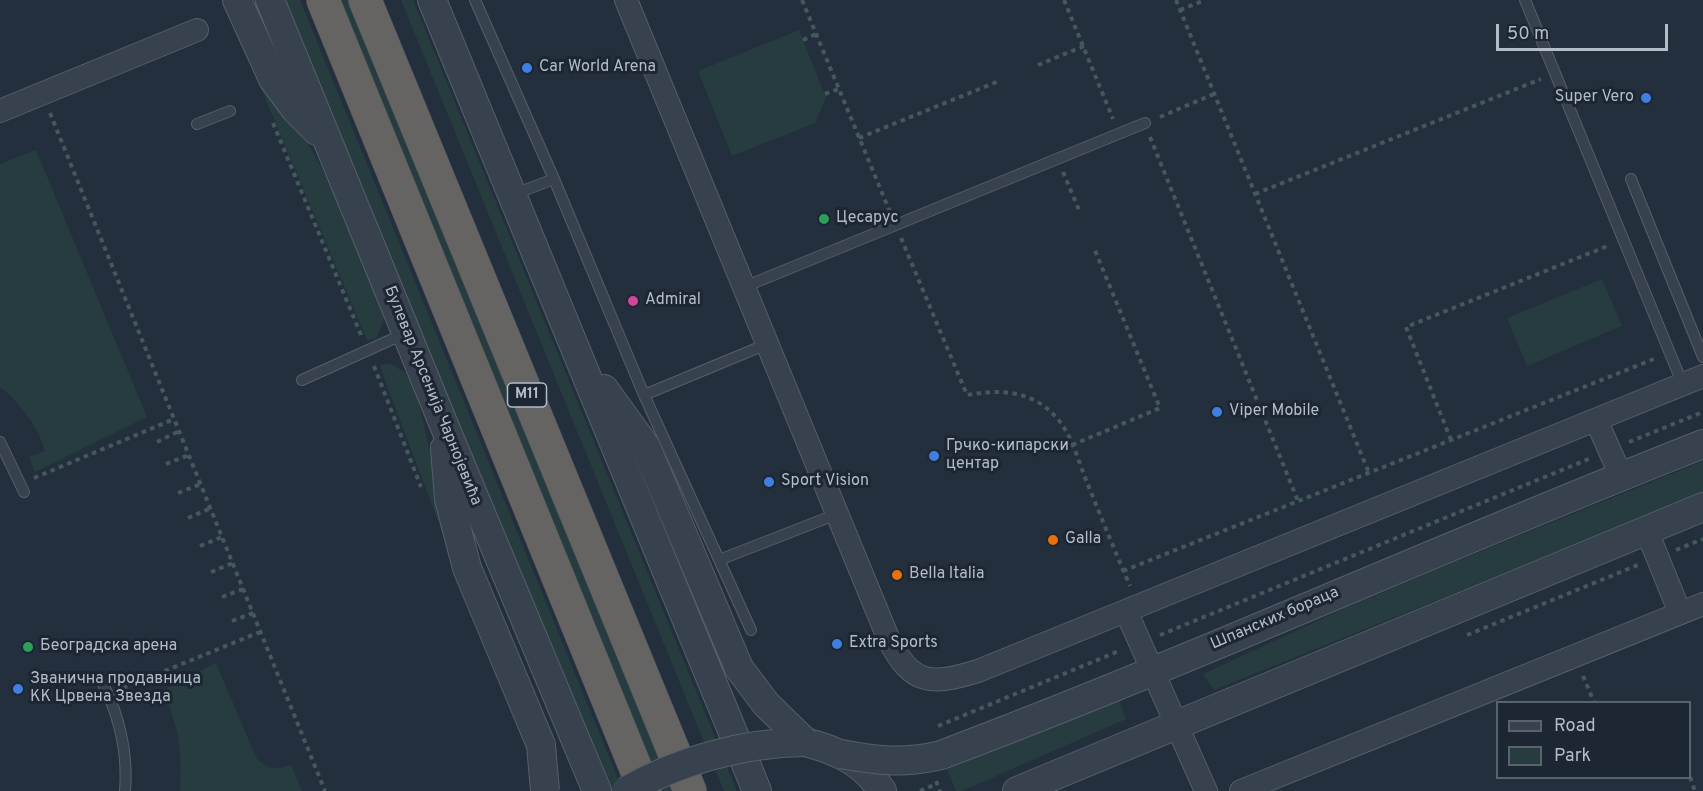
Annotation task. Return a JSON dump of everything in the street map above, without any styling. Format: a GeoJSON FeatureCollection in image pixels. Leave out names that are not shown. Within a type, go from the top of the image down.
{"type":"FeatureCollection","features":[{"type":"Feature","properties":{"kind":"highway","name":"M11"},"geometry":{"type":"LineString","coordinates":[[323,0],[645,791]]}},
{"type":"Feature","properties":{"kind":"highway","name":"M11"},"geometry":{"type":"LineString","coordinates":[[364,0],[690,791]]}},
{"type":"Feature","properties":{"kind":"street"},"geometry":{"type":"LineString","coordinates":[[237,0],[273,80],[297,110],[329,143]]}},
{"type":"Feature","properties":{"kind":"street","name":"Булевар Арсенија Чарнојевића"},"geometry":{"type":"LineString","coordinates":[[270,0],[597,791]]}},
{"type":"Feature","properties":{"kind":"street"},"geometry":{"type":"LineString","coordinates":[[432,0],[757,791]]}},
{"type":"Feature","properties":{"kind":"street"},"geometry":{"type":"LineString","coordinates":[[450,0],[463,76]]}},
{"type":"Feature","properties":{"kind":"street"},"geometry":{"type":"LineString","coordinates":[[626,0],[895,652],[907,668],[925,677],[937,681],[948,680],[978,671],[1693,381]]}},
{"type":"Feature","properties":{"kind":"street"},"geometry":{"type":"LineString","coordinates":[[0,111],[197,30]]}},
{"type":"Feature","properties":{"kind":"street"},"geometry":{"type":"LineString","coordinates":[[579,356],[646,447],[739,668],[766,704],[805,742]]}},
{"type":"Feature","properties":{"kind":"street"},"geometry":{"type":"LineString","coordinates":[[1596,420],[1621,476]]}},
{"type":"Feature","properties":{"kind":"street"},"geometry":{"type":"LineString","coordinates":[[444,425],[449,499],[467,568],[541,745],[545,791]]}},
{"type":"Feature","properties":{"kind":"street","name":"Шпанских бораца"},"geometry":{"type":"LineString","coordinates":[[841,754],[880,761],[922,760],[941,755],[1024,724],[1703,444]]}},
{"type":"Feature","properties":{"kind":"street"},"geometry":{"type":"LineString","coordinates":[[1017,791],[1703,507]]}},
{"type":"Feature","properties":{"kind":"street"},"geometry":{"type":"LineString","coordinates":[[1646,530],[1680,613]]}},
{"type":"Feature","properties":{"kind":"street"},"geometry":{"type":"LineString","coordinates":[[1241,791],[1703,604]]}},
{"type":"Feature","properties":{"kind":"street"},"geometry":{"type":"LineString","coordinates":[[1132,608],[1140,643],[1206,791]]}},
{"type":"Feature","properties":{"kind":"street"},"geometry":{"type":"LineString","coordinates":[[626,791],[686,762],[776,742],[805,742],[841,754],[862,767],[882,791]]}},
{"type":"Feature","properties":{"kind":"lane"},"geometry":{"type":"LineString","coordinates":[[475,0],[554,179],[644,395],[751,630]]}},
{"type":"Feature","properties":{"kind":"lane"},"geometry":{"type":"LineString","coordinates":[[1525,0],[1670,353],[1693,381]]}},
{"type":"Feature","properties":{"kind":"lane"},"geometry":{"type":"LineString","coordinates":[[197,124],[230,111]]}},
{"type":"Feature","properties":{"kind":"lane"},"geometry":{"type":"LineString","coordinates":[[744,287],[1145,123]]}},
{"type":"Feature","properties":{"kind":"lane"},"geometry":{"type":"LineString","coordinates":[[512,195],[554,179]]}},
{"type":"Feature","properties":{"kind":"lane"},"geometry":{"type":"LineString","coordinates":[[1631,179],[1703,357]]}},
{"type":"Feature","properties":{"kind":"lane"},"geometry":{"type":"LineString","coordinates":[[302,380],[406,333]]}},
{"type":"Feature","properties":{"kind":"lane"},"geometry":{"type":"LineString","coordinates":[[644,395],[767,344]]}},
{"type":"Feature","properties":{"kind":"lane"},"geometry":{"type":"LineString","coordinates":[[0,442],[22,488]]}},
{"type":"Feature","properties":{"kind":"lane"},"geometry":{"type":"LineString","coordinates":[[719,560],[837,514]]}},
{"type":"Feature","properties":{"kind":"lane"},"geometry":{"type":"LineString","coordinates":[[106,689],[123,740],[127,768],[125,791]]}},
{"type":"Feature","properties":{"kind":"path"},"geometry":{"type":"LineString","coordinates":[[802,0],[967,394],[992,390],[1014,392],[1033,399],[1057,417],[1072,445],[1123,571],[1132,608]]}},
{"type":"Feature","properties":{"kind":"path"},"geometry":{"type":"LineString","coordinates":[[1064,0],[1119,134]]}},
{"type":"Feature","properties":{"kind":"path"},"geometry":{"type":"LineString","coordinates":[[1176,0],[1370,473]]}},
{"type":"Feature","properties":{"kind":"path"},"geometry":{"type":"LineString","coordinates":[[1180,10],[1205,0]]}},
{"type":"Feature","properties":{"kind":"path"},"geometry":{"type":"LineString","coordinates":[[803,40],[816,34]]}},
{"type":"Feature","properties":{"kind":"path"},"geometry":{"type":"LineString","coordinates":[[1038,65],[1084,46]]}},
{"type":"Feature","properties":{"kind":"path"},"geometry":{"type":"LineString","coordinates":[[1256,194],[1555,73]]}},
{"type":"Feature","properties":{"kind":"path"},"geometry":{"type":"LineString","coordinates":[[860,138],[999,81]]}},
{"type":"Feature","properties":{"kind":"path"},"geometry":{"type":"LineString","coordinates":[[825,94],[839,89]]}},
{"type":"Feature","properties":{"kind":"path"},"geometry":{"type":"LineString","coordinates":[[42,94],[325,791]]}},
{"type":"Feature","properties":{"kind":"path"},"geometry":{"type":"LineString","coordinates":[[1214,94],[1145,123],[1298,501]]}},
{"type":"Feature","properties":{"kind":"path"},"geometry":{"type":"LineString","coordinates":[[270,118],[365,344]]}},
{"type":"Feature","properties":{"kind":"path"},"geometry":{"type":"LineString","coordinates":[[1058,158],[1079,210]]}},
{"type":"Feature","properties":{"kind":"path"},"geometry":{"type":"LineString","coordinates":[[1451,440],[1406,327],[1623,240]]}},
{"type":"Feature","properties":{"kind":"path"},"geometry":{"type":"LineString","coordinates":[[1072,445],[1160,408],[1094,248]]}},
{"type":"Feature","properties":{"kind":"path"},"geometry":{"type":"LineString","coordinates":[[1123,571],[1670,353]]}},
{"type":"Feature","properties":{"kind":"path"},"geometry":{"type":"LineString","coordinates":[[957,718],[1703,412]]}},
{"type":"Feature","properties":{"kind":"path"},"geometry":{"type":"LineString","coordinates":[[22,488],[174,419]]}},
{"type":"Feature","properties":{"kind":"path"},"geometry":{"type":"LineString","coordinates":[[157,442],[179,432]]}},
{"type":"Feature","properties":{"kind":"path"},"geometry":{"type":"LineString","coordinates":[[166,465],[189,455]]}},
{"type":"Feature","properties":{"kind":"path"},"geometry":{"type":"LineString","coordinates":[[178,493],[201,484]]}},
{"type":"Feature","properties":{"kind":"path"},"geometry":{"type":"LineString","coordinates":[[188,518],[211,508]]}},
{"type":"Feature","properties":{"kind":"path"},"geometry":{"type":"LineString","coordinates":[[200,546],[222,537]]}},
{"type":"Feature","properties":{"kind":"path"},"geometry":{"type":"LineString","coordinates":[[212,572],[233,563]]}},
{"type":"Feature","properties":{"kind":"path"},"geometry":{"type":"LineString","coordinates":[[222,597],[243,589]]}},
{"type":"Feature","properties":{"kind":"path"},"geometry":{"type":"LineString","coordinates":[[232,621],[253,613]]}},
{"type":"Feature","properties":{"kind":"path"},"geometry":{"type":"LineString","coordinates":[[106,689],[260,632]]}},
{"type":"Feature","properties":{"kind":"path"},"geometry":{"type":"LineString","coordinates":[[1577,655],[1587,690],[1593,701]]}},
{"type":"Feature","properties":{"kind":"path"},"geometry":{"type":"LineString","coordinates":[[920,791],[937,783]]}},
{"type":"Feature","properties":{"kind":"green space"},"geometry":{"type":"Polygon","coordinates":[[[283,0],[300,0],[623,791],[606,791],[283,0]]]}},
{"type":"Feature","properties":{"kind":"green space"},"geometry":{"type":"Polygon","coordinates":[[[337,0],[356,0],[679,791],[661,791],[337,0]]]}},
{"type":"Feature","properties":{"kind":"green space"},"geometry":{"type":"Polygon","coordinates":[[[401,0],[413,0],[737,791],[724,791],[401,0]]]}},
{"type":"Feature","properties":{"kind":"green space"},"geometry":{"type":"Polygon","coordinates":[[[231,17],[262,78],[309,145],[327,178],[382,309],[384,320],[376,338],[367,340],[231,17]]]}},
{"type":"Feature","properties":{"kind":"green space"},"geometry":{"type":"Polygon","coordinates":[[[799,30],[826,98],[815,123],[732,156],[698,71],[799,30]]]}},
{"type":"Feature","properties":{"kind":"green space"},"geometry":{"type":"Polygon","coordinates":[[[36,150],[147,417],[35,472],[29,457],[45,451],[42,442],[27,416],[0,387],[0,164],[36,150]]]}},
{"type":"Feature","properties":{"kind":"green space"},"geometry":{"type":"Polygon","coordinates":[[[1602,279],[1622,326],[1527,366],[1507,318],[1602,279]]]}},
{"type":"Feature","properties":{"kind":"green space"},"geometry":{"type":"Polygon","coordinates":[[[391,364],[406,373],[417,396],[460,579],[380,365],[391,364]]]}},
{"type":"Feature","properties":{"kind":"green space"},"geometry":{"type":"Polygon","coordinates":[[[1703,461],[1703,493],[1214,690],[1203,674],[1339,611],[1437,569],[1703,461]]]}},
{"type":"Feature","properties":{"kind":"green space"},"geometry":{"type":"Polygon","coordinates":[[[216,663],[257,759],[273,768],[291,765],[302,791],[180,791],[178,739],[173,716],[163,690],[216,663]]]}},
{"type":"Feature","properties":{"kind":"green space"},"geometry":{"type":"Polygon","coordinates":[[[1118,697],[1126,719],[962,791],[956,791],[946,767],[1118,697]]]}},
{"type":"Feature","properties":{"kind":"place","name":"Car World Arena"},"geometry":{"type":"Point","coordinates":[527,68]}},
{"type":"Feature","properties":{"kind":"place","name":"Super Vero"},"geometry":{"type":"Point","coordinates":[1646,98]}},
{"type":"Feature","properties":{"kind":"place","name":"Цесарус"},"geometry":{"type":"Point","coordinates":[824,219]}},
{"type":"Feature","properties":{"kind":"place","name":"Admiral"},"geometry":{"type":"Point","coordinates":[633,301]}},
{"type":"Feature","properties":{"kind":"place","name":"Viper Mobile"},"geometry":{"type":"Point","coordinates":[1217,412]}},
{"type":"Feature","properties":{"kind":"place","name":"Грчко-кипарски центар"},"geometry":{"type":"Point","coordinates":[934,456]}},
{"type":"Feature","properties":{"kind":"place","name":"Sport Vision"},"geometry":{"type":"Point","coordinates":[769,482]}},
{"type":"Feature","properties":{"kind":"place","name":"Galla"},"geometry":{"type":"Point","coordinates":[1053,540]}},
{"type":"Feature","properties":{"kind":"place","name":"Bella Italia"},"geometry":{"type":"Point","coordinates":[897,575]}},
{"type":"Feature","properties":{"kind":"place","name":"Extra Sports"},"geometry":{"type":"Point","coordinates":[837,644]}},
{"type":"Feature","properties":{"kind":"place","name":"Београдска арена"},"geometry":{"type":"Point","coordinates":[28,647]}},
{"type":"Feature","properties":{"kind":"place","name":"Званична продавница КК Црвена Звезда"},"geometry":{"type":"Point","coordinates":[18,689]}}]}
